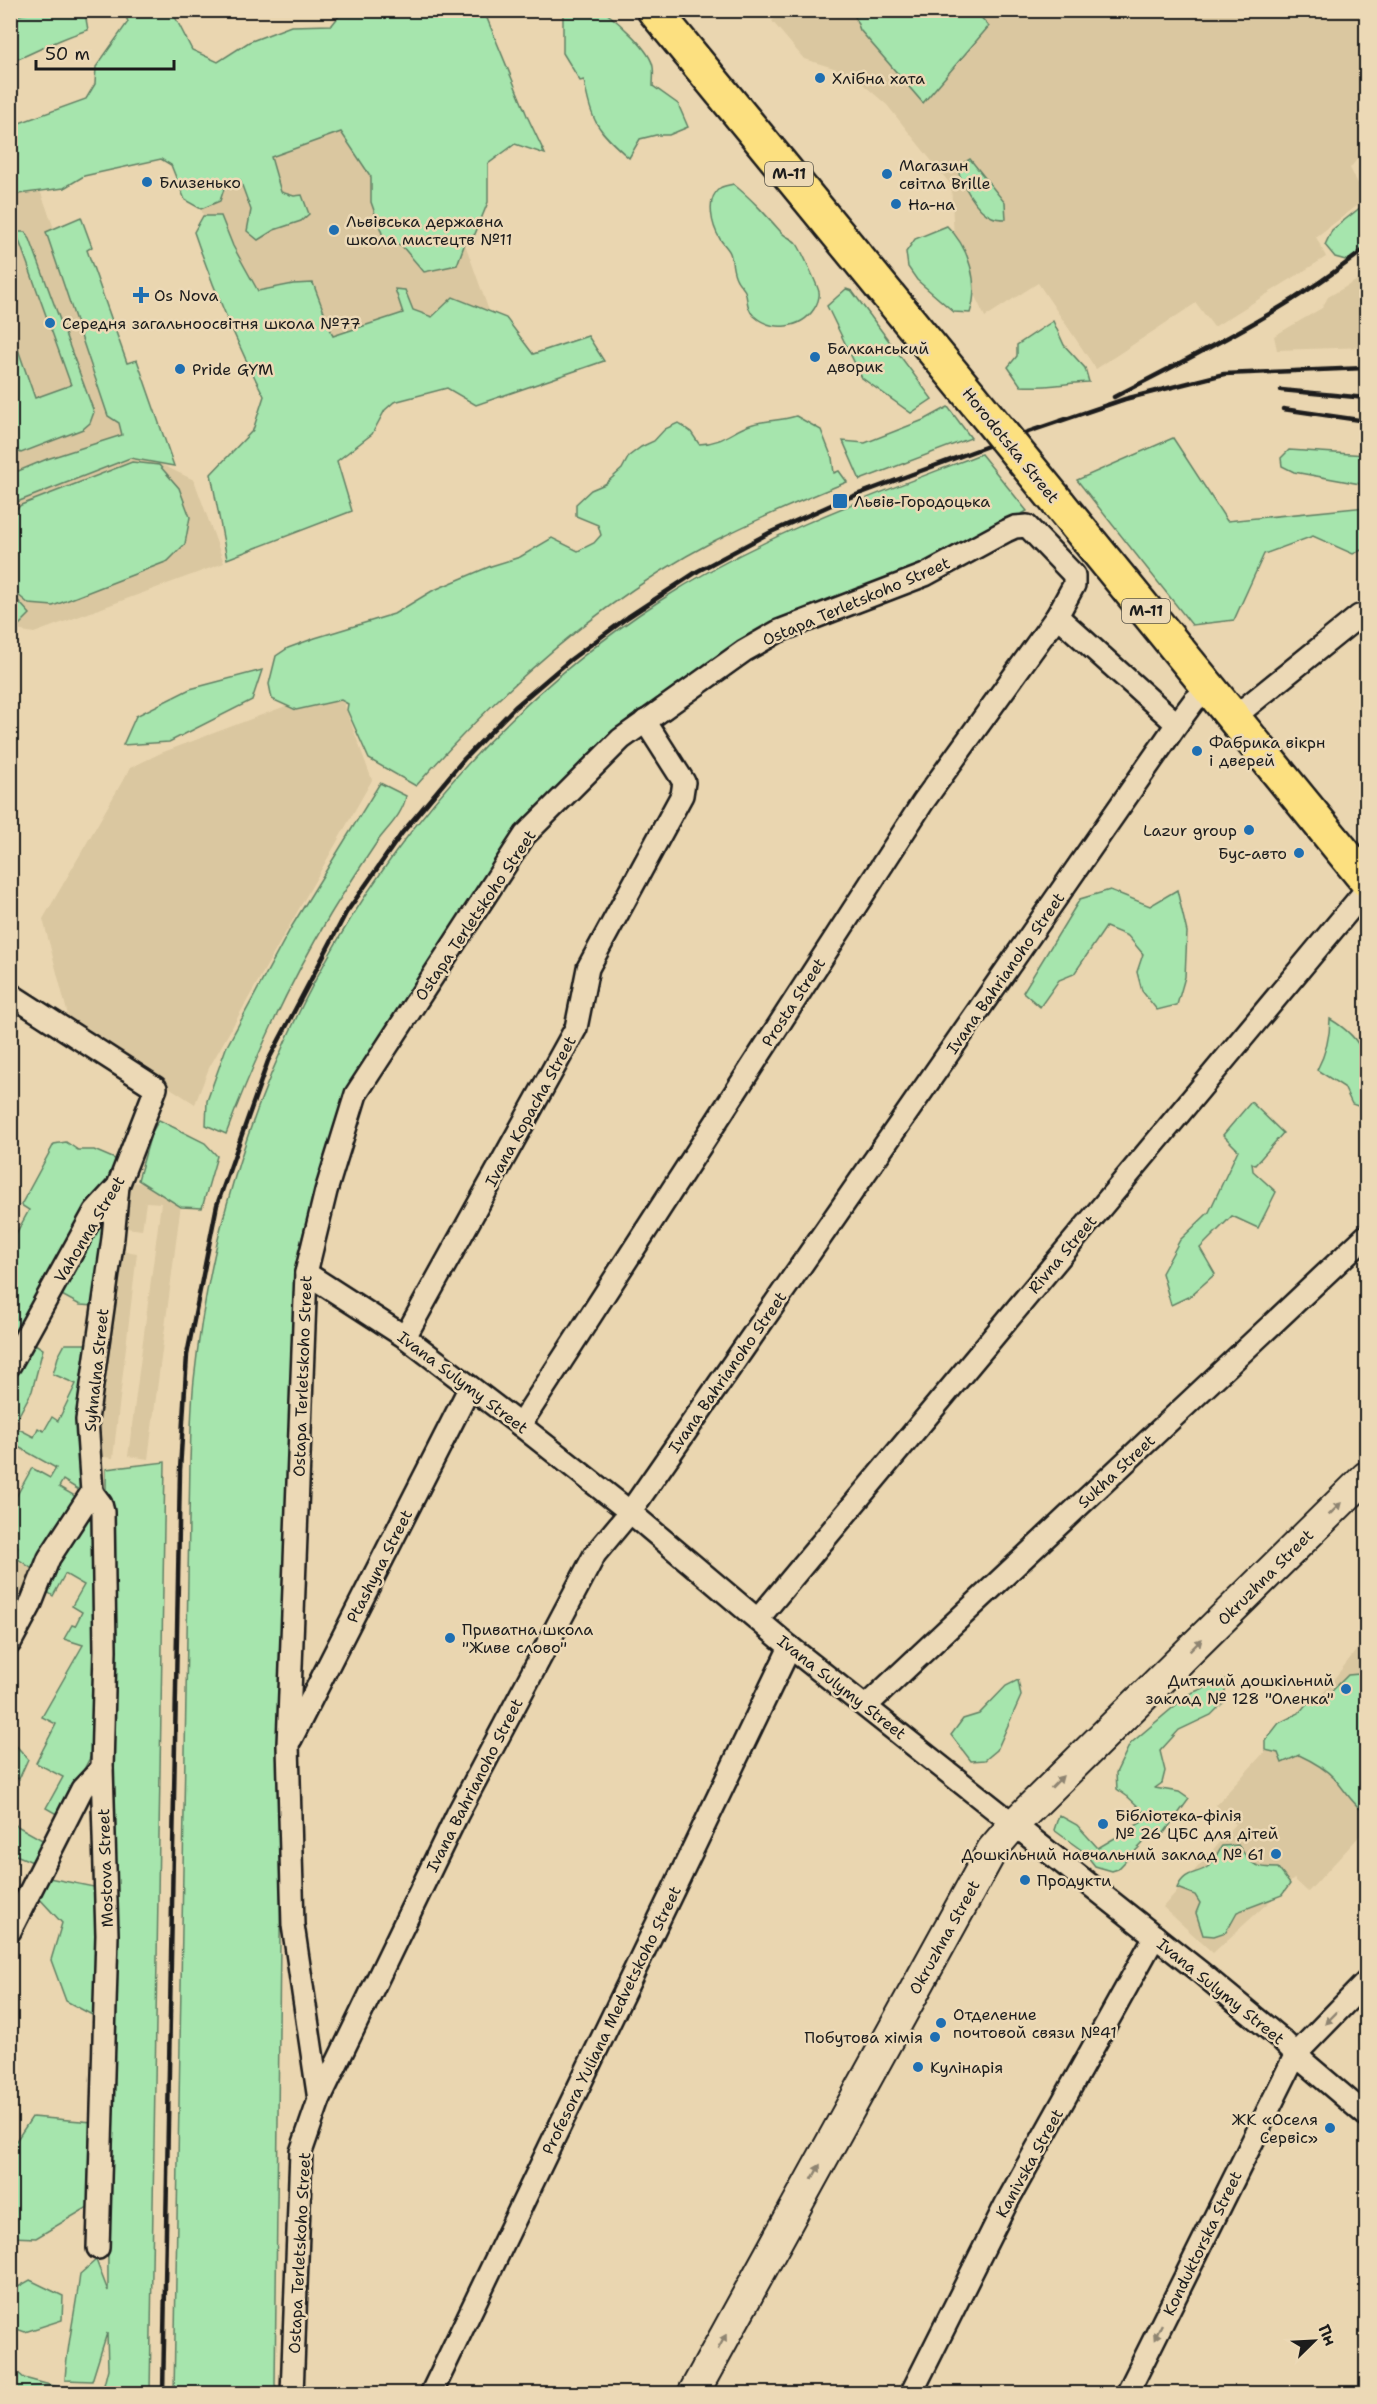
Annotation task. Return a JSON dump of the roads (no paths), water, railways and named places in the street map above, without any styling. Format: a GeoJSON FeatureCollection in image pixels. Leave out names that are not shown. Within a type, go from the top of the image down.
{"type":"FeatureCollection","features":[{"type":"Feature","properties":{"kind":"main road","name":"Horodotska Street"},"geometry":{"type":"LineString","coordinates":[[654,10],[1366,880]]}},
{"type":"Feature","properties":{"kind":"main road","name":"Okruzhna Street"},"geometry":{"type":"LineString","coordinates":[[693,2394],[992,1850],[1015,1823],[1366,1477]]}},
{"type":"Feature","properties":{"kind":"street","name":"Ostapa Terletskoho Street"},"geometry":{"type":"LineString","coordinates":[[292,2394],[301,2152],[319,2100],[294,1925],[288,1745],[306,1274],[326,1191],[356,1094],[525,835],[621,739],[645,721],[744,651],[779,632],[925,575],[1016,527],[1027,526],[1074,575],[1074,585]]}},
{"type":"Feature","properties":{"kind":"street","name":"Prosta Street"},"geometry":{"type":"LineString","coordinates":[[520,1425],[923,802],[1057,616],[1074,585]]}},
{"type":"Feature","properties":{"kind":"street"},"geometry":{"type":"LineString","coordinates":[[1233,718],[1359,616],[1366,615]]}},
{"type":"Feature","properties":{"kind":"street"},"geometry":{"type":"LineString","coordinates":[[1057,616],[1177,724]]}},
{"type":"Feature","properties":{"kind":"street","name":"Ivana Bahrianoho Street"},"geometry":{"type":"LineString","coordinates":[[319,2100],[466,1796],[595,1554],[630,1512],[1177,724],[1194,701],[1209,688]]}},
{"type":"Feature","properties":{"kind":"street","name":"Ivana Kopacha Street"},"geometry":{"type":"LineString","coordinates":[[405,1337],[576,1028],[588,968],[682,795],[684,782],[645,721]]}},
{"type":"Feature","properties":{"kind":"street","name":"Rivna Street"},"geometry":{"type":"LineString","coordinates":[[758,1619],[1366,890]]}},
{"type":"Feature","properties":{"kind":"street","name":"Vahonna Street"},"geometry":{"type":"LineString","coordinates":[[10,994],[156,1088],[118,1186],[95,1211],[10,1365]]}},
{"type":"Feature","properties":{"kind":"street","name":"Syhnalna Street"},"geometry":{"type":"LineString","coordinates":[[92,1492],[87,1420],[113,1238],[118,1186]]}},
{"type":"Feature","properties":{"kind":"street","name":"Sukha Street"},"geometry":{"type":"LineString","coordinates":[[866,1706],[1366,1236]]}},
{"type":"Feature","properties":{"kind":"street","name":"Ivana Sulymy Street"},"geometry":{"type":"LineString","coordinates":[[306,1274],[405,1337],[630,1512],[790,1647],[1015,1823],[1200,1972],[1366,2115]]}},
{"type":"Feature","properties":{"kind":"street","name":"Ptashyna Street"},"geometry":{"type":"LineString","coordinates":[[288,1745],[470,1387]]}},
{"type":"Feature","properties":{"kind":"street"},"geometry":{"type":"LineString","coordinates":[[10,1643],[30,1606],[49,1558],[92,1492]]}},
{"type":"Feature","properties":{"kind":"street","name":"Mostova Street"},"geometry":{"type":"LineString","coordinates":[[92,1492],[101,1504],[103,1512],[105,1650],[102,1768],[107,1935],[98,2248]]}},
{"type":"Feature","properties":{"kind":"street","name":"Profesora Yuliana Medvetskoho Street"},"geometry":{"type":"LineString","coordinates":[[431,2394],[790,1647]]}},
{"type":"Feature","properties":{"kind":"street"},"geometry":{"type":"LineString","coordinates":[[10,1931],[82,1789],[102,1768]]}},
{"type":"Feature","properties":{"kind":"street","name":"Kanivska Street"},"geometry":{"type":"LineString","coordinates":[[911,2394],[1007,2202],[1155,1936]]}},
{"type":"Feature","properties":{"kind":"street","name":"Konduktorska Street"},"geometry":{"type":"LineString","coordinates":[[1127,2394],[1296,2054],[1366,1983]]}},
{"type":"Feature","properties":{"kind":"railway"},"geometry":{"type":"LineString","coordinates":[[1114,397],[1276,310],[1307,291],[1366,248]]}},
{"type":"Feature","properties":{"kind":"railway"},"geometry":{"type":"LineString","coordinates":[[163,2394],[180,1470],[187,1355],[217,1205],[268,1061],[346,913],[402,833],[464,759],[515,707],[570,660],[628,617],[698,571],[771,532],[840,501],[1004,440],[1125,399],[1224,374],[1366,368]]}},
{"type":"Feature","properties":{"kind":"railway"},"geometry":{"type":"LineString","coordinates":[[1281,390],[1366,398]]}},
{"type":"Feature","properties":{"kind":"railway"},"geometry":{"type":"LineString","coordinates":[[1283,409],[1366,421]]}},
{"type":"Feature","properties":{"kind":"place","name":"Хлібна хата"},"geometry":{"type":"Point","coordinates":[820,78]}},
{"type":"Feature","properties":{"kind":"place","name":"Магазин світла Brille"},"geometry":{"type":"Point","coordinates":[887,174]}},
{"type":"Feature","properties":{"kind":"place","name":"Близенько"},"geometry":{"type":"Point","coordinates":[147,182]}},
{"type":"Feature","properties":{"kind":"place","name":"На-на"},"geometry":{"type":"Point","coordinates":[896,204]}},
{"type":"Feature","properties":{"kind":"place","name":"Львівська державна школа мистецтв №11"},"geometry":{"type":"Point","coordinates":[334,230]}},
{"type":"Feature","properties":{"kind":"place","name":"Os Nova"},"geometry":{"type":"Point","coordinates":[141,295]}},
{"type":"Feature","properties":{"kind":"place","name":"Середня загальноосвітня школа №77"},"geometry":{"type":"Point","coordinates":[50,323]}},
{"type":"Feature","properties":{"kind":"place","name":"Балканський дворик"},"geometry":{"type":"Point","coordinates":[815,357]}},
{"type":"Feature","properties":{"kind":"place","name":"Pride GYM"},"geometry":{"type":"Point","coordinates":[180,369]}},
{"type":"Feature","properties":{"kind":"place","name":"Львів-Городоцька"},"geometry":{"type":"Point","coordinates":[840,501]}},
{"type":"Feature","properties":{"kind":"place","name":"Фабрика вікрн і дверей"},"geometry":{"type":"Point","coordinates":[1197,751]}},
{"type":"Feature","properties":{"kind":"place","name":"Lazur group"},"geometry":{"type":"Point","coordinates":[1249,830]}},
{"type":"Feature","properties":{"kind":"place","name":"Бус-авто"},"geometry":{"type":"Point","coordinates":[1299,853]}},
{"type":"Feature","properties":{"kind":"place","name":"Приватна школа \"Живе слово\""},"geometry":{"type":"Point","coordinates":[450,1638]}},
{"type":"Feature","properties":{"kind":"place","name":"Дитячий дошкільний заклад № 128 \"Оленка\""},"geometry":{"type":"Point","coordinates":[1346,1689]}},
{"type":"Feature","properties":{"kind":"place","name":"Бібліотека-філія № 26 ЦБС для дітей"},"geometry":{"type":"Point","coordinates":[1103,1824]}},
{"type":"Feature","properties":{"kind":"place","name":"Дошкільний навчальний заклад № 61"},"geometry":{"type":"Point","coordinates":[1276,1854]}},
{"type":"Feature","properties":{"kind":"place","name":"Продукти"},"geometry":{"type":"Point","coordinates":[1025,1880]}},
{"type":"Feature","properties":{"kind":"place","name":"Отделение почтовой связи №41"},"geometry":{"type":"Point","coordinates":[941,2023]}},
{"type":"Feature","properties":{"kind":"place","name":"Побутова хімія"},"geometry":{"type":"Point","coordinates":[935,2037]}},
{"type":"Feature","properties":{"kind":"place","name":"Кулінарія"},"geometry":{"type":"Point","coordinates":[918,2067]}},
{"type":"Feature","properties":{"kind":"place","name":"ЖК «Оселя Сервіс»"},"geometry":{"type":"Point","coordinates":[1330,2128]}}]}
